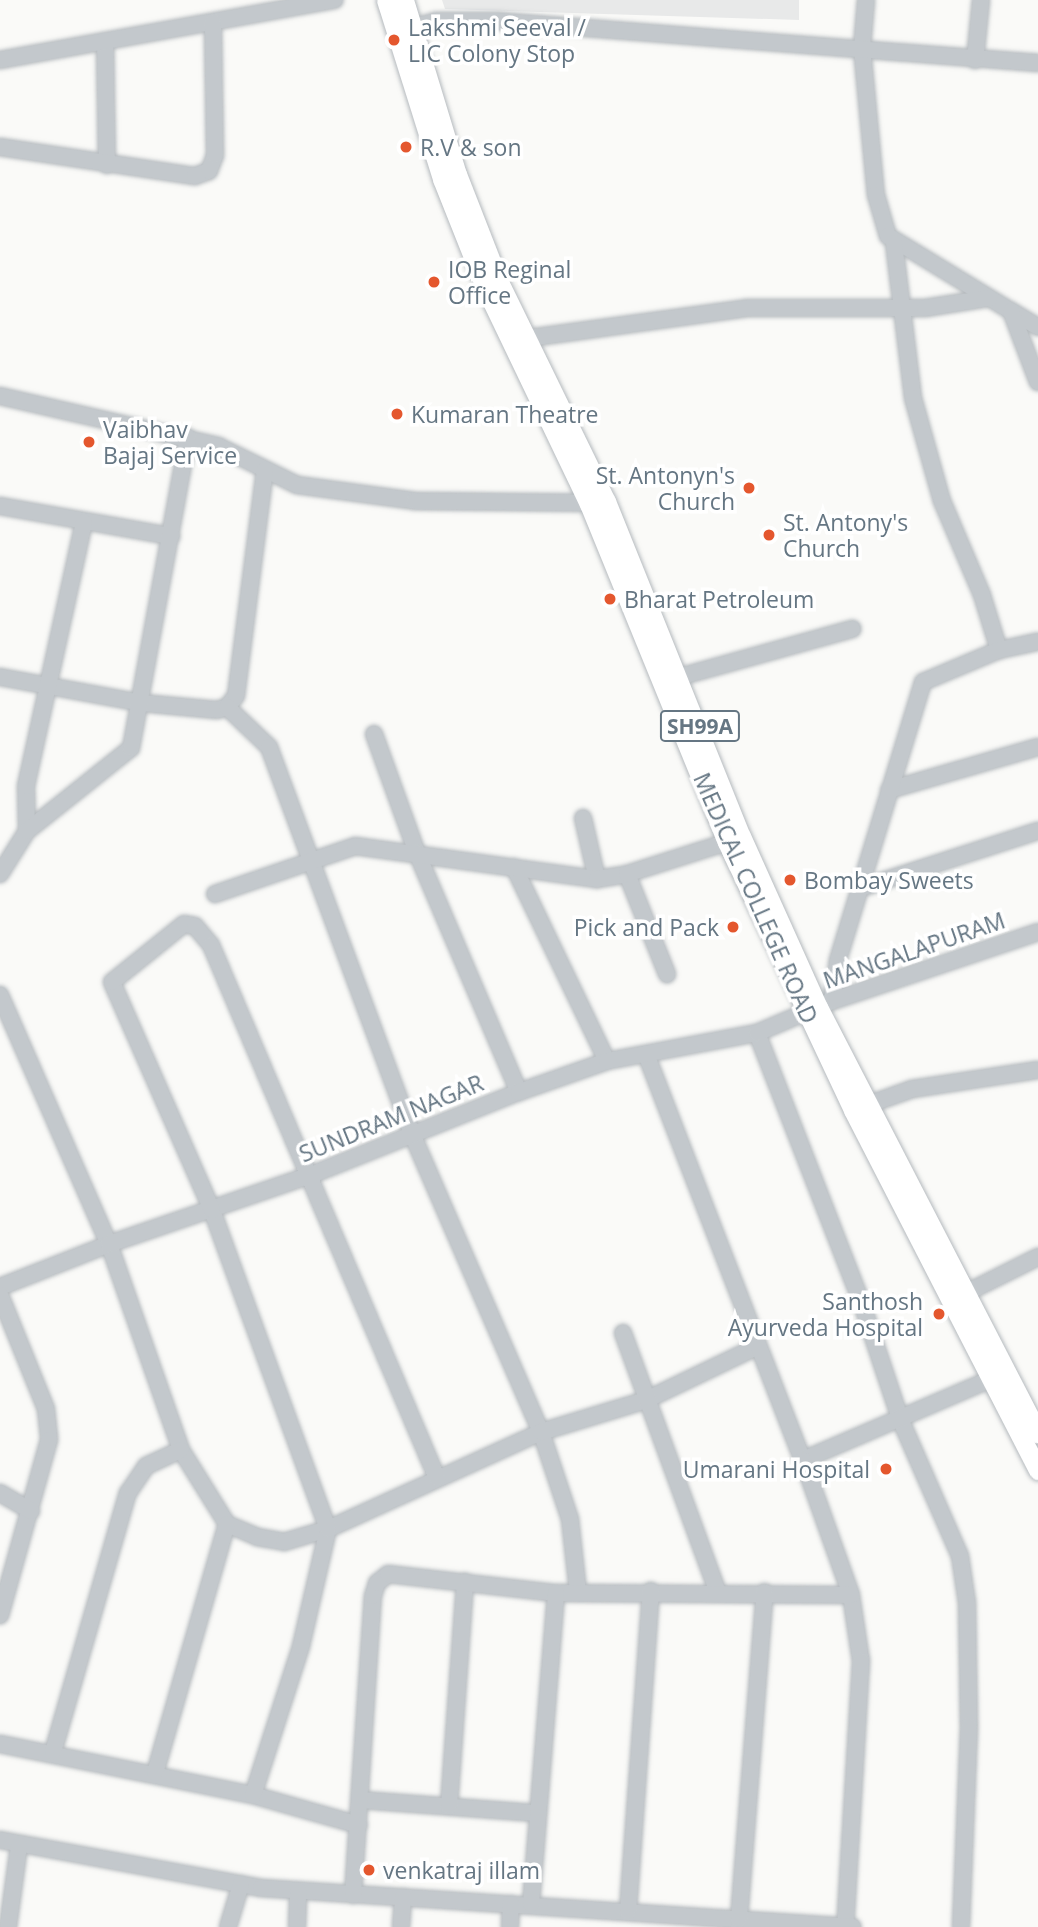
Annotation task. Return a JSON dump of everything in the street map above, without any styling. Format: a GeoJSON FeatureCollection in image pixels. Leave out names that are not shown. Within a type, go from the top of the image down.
{"type":"FeatureCollection","features":[{"type":"Feature","properties":{"kind":"main road","name":"MEDICAL COLLEGE ROAD"},"geometry":{"type":"LineString","coordinates":[[386,0],[395,32],[449,176],[485,288],[598,502],[727,842],[819,1008]]}},
{"type":"Feature","properties":{"kind":"main road","name":"MEDICAL COLLEGE ROAD"},"geometry":{"type":"LineString","coordinates":[[404,0],[415,26],[449,176],[499,282],[529,338],[598,502],[679,677],[741,836],[819,1008],[860,1107],[957,1297],[1038,1434]]}},
{"type":"Feature","properties":{"kind":"main road","name":"MEDICAL COLLEGE ROAD"},"geometry":{"type":"LineString","coordinates":[[957,1297],[991,1379],[1038,1470]]}},
{"type":"Feature","properties":{"kind":"street"},"geometry":{"type":"LineString","coordinates":[[0,60],[335,0]]}},
{"type":"Feature","properties":{"kind":"street"},"geometry":{"type":"LineString","coordinates":[[866,0],[862,48],[876,195],[894,243],[898,307],[913,398],[942,501],[982,595],[999,650]]}},
{"type":"Feature","properties":{"kind":"street"},"geometry":{"type":"LineString","coordinates":[[975,60],[981,0]]}},
{"type":"Feature","properties":{"kind":"street"},"geometry":{"type":"LineString","coordinates":[[395,32],[415,26],[498,21],[1038,63]]}},
{"type":"Feature","properties":{"kind":"street"},"geometry":{"type":"LineString","coordinates":[[0,147],[195,176],[209,171],[215,155],[214,22]]}},
{"type":"Feature","properties":{"kind":"street"},"geometry":{"type":"LineString","coordinates":[[105,41],[107,165]]}},
{"type":"Feature","properties":{"kind":"street"},"geometry":{"type":"LineString","coordinates":[[894,243],[1038,327]]}},
{"type":"Feature","properties":{"kind":"street"},"geometry":{"type":"LineString","coordinates":[[529,338],[747,308],[925,308],[989,298]]}},
{"type":"Feature","properties":{"kind":"street"},"geometry":{"type":"LineString","coordinates":[[1011,311],[1038,382]]}},
{"type":"Feature","properties":{"kind":"street"},"geometry":{"type":"LineString","coordinates":[[0,396],[188,437],[218,446],[297,485],[415,501],[598,502]]}},
{"type":"Feature","properties":{"kind":"street"},"geometry":{"type":"LineString","coordinates":[[0,874],[27,831],[131,748],[142,703],[188,437]]}},
{"type":"Feature","properties":{"kind":"street"},"geometry":{"type":"LineString","coordinates":[[227,707],[236,696],[265,470]]}},
{"type":"Feature","properties":{"kind":"street"},"geometry":{"type":"LineString","coordinates":[[0,506],[171,536]]}},
{"type":"Feature","properties":{"kind":"street"},"geometry":{"type":"LineString","coordinates":[[27,831],[26,786],[84,522]]}},
{"type":"Feature","properties":{"kind":"street"},"geometry":{"type":"LineString","coordinates":[[679,677],[852,629]]}},
{"type":"Feature","properties":{"kind":"street"},"geometry":{"type":"LineString","coordinates":[[819,1008],[838,960],[923,682],[999,650],[1038,642]]}},
{"type":"Feature","properties":{"kind":"street"},"geometry":{"type":"LineString","coordinates":[[0,677],[142,703],[227,707],[270,747],[412,1134],[541,1432],[570,1519],[578,1592]]}},
{"type":"Feature","properties":{"kind":"street"},"geometry":{"type":"LineString","coordinates":[[374,734],[417,853],[519,1092]]}},
{"type":"Feature","properties":{"kind":"street"},"geometry":{"type":"LineString","coordinates":[[889,790],[1038,747]]}},
{"type":"Feature","properties":{"kind":"street"},"geometry":{"type":"LineString","coordinates":[[583,818],[597,879]]}},
{"type":"Feature","properties":{"kind":"street"},"geometry":{"type":"LineString","coordinates":[[860,888],[1038,831]]}},
{"type":"Feature","properties":{"kind":"street"},"geometry":{"type":"LineString","coordinates":[[215,894],[355,846],[597,879],[626,874],[727,842]]}},
{"type":"Feature","properties":{"kind":"street"},"geometry":{"type":"LineString","coordinates":[[514,867],[607,1061]]}},
{"type":"Feature","properties":{"kind":"street"},"geometry":{"type":"LineString","coordinates":[[626,874],[667,974]]}},
{"type":"Feature","properties":{"kind":"street"},"geometry":{"type":"LineString","coordinates":[[253,1795],[301,1646],[328,1529],[212,1210],[111,982],[184,924],[195,926],[211,945],[311,1175],[437,1478]]}},
{"type":"Feature","properties":{"kind":"street","name":"MANGALAPURAM"},"geometry":{"type":"LineString","coordinates":[[819,1008],[1038,932]]}},
{"type":"Feature","properties":{"kind":"street"},"geometry":{"type":"LineString","coordinates":[[0,995],[109,1244],[181,1450],[227,1524],[257,1537],[284,1542],[328,1529],[541,1432],[646,1400],[758,1346]]}},
{"type":"Feature","properties":{"kind":"street","name":"SUNDRAM NAGAR"},"geometry":{"type":"LineString","coordinates":[[0,1287],[109,1244],[311,1175],[519,1092],[607,1061],[757,1033],[819,1008]]}},
{"type":"Feature","properties":{"kind":"street"},"geometry":{"type":"LineString","coordinates":[[757,1033],[862,1304],[901,1421],[960,1556],[967,1603],[969,1727],[961,1927]]}},
{"type":"Feature","properties":{"kind":"street"},"geometry":{"type":"LineString","coordinates":[[646,1054],[803,1460],[851,1595],[860,1661],[845,1927]]}},
{"type":"Feature","properties":{"kind":"street"},"geometry":{"type":"LineString","coordinates":[[860,1107],[912,1089],[1038,1070]]}},
{"type":"Feature","properties":{"kind":"street"},"geometry":{"type":"LineString","coordinates":[[957,1297],[1038,1257]]}},
{"type":"Feature","properties":{"kind":"street"},"geometry":{"type":"LineString","coordinates":[[0,1295],[46,1409],[49,1440],[32,1511],[0,1615]]}},
{"type":"Feature","properties":{"kind":"street"},"geometry":{"type":"LineString","coordinates":[[622,1333],[718,1592]]}},
{"type":"Feature","properties":{"kind":"street"},"geometry":{"type":"LineString","coordinates":[[803,1460],[901,1421],[991,1379]]}},
{"type":"Feature","properties":{"kind":"street"},"geometry":{"type":"LineString","coordinates":[[52,1752],[128,1493],[146,1466],[181,1450]]}},
{"type":"Feature","properties":{"kind":"street"},"geometry":{"type":"LineString","coordinates":[[0,1493],[32,1511]]}},
{"type":"Feature","properties":{"kind":"street"},"geometry":{"type":"LineString","coordinates":[[155,1773],[227,1524]]}},
{"type":"Feature","properties":{"kind":"street"},"geometry":{"type":"LineString","coordinates":[[353,1895],[377,1583],[388,1574],[406,1573],[556,1593],[651,1591],[851,1595]]}},
{"type":"Feature","properties":{"kind":"street"},"geometry":{"type":"LineString","coordinates":[[449,1806],[465,1582]]}},
{"type":"Feature","properties":{"kind":"street"},"geometry":{"type":"LineString","coordinates":[[628,1910],[651,1591]]}},
{"type":"Feature","properties":{"kind":"street"},"geometry":{"type":"LineString","coordinates":[[739,1919],[765,1592]]}},
{"type":"Feature","properties":{"kind":"street"},"geometry":{"type":"LineString","coordinates":[[531,1904],[536,1813],[556,1593]]}},
{"type":"Feature","properties":{"kind":"street"},"geometry":{"type":"LineString","coordinates":[[0,1744],[52,1752],[253,1795],[359,1825]]}},
{"type":"Feature","properties":{"kind":"street"},"geometry":{"type":"LineString","coordinates":[[362,1800],[536,1813]]}},
{"type":"Feature","properties":{"kind":"street"},"geometry":{"type":"LineString","coordinates":[[0,1840],[19,1846],[241,1884],[298,1891],[628,1910],[739,1919],[766,1924],[853,1927]]}},
{"type":"Feature","properties":{"kind":"street"},"geometry":{"type":"LineString","coordinates":[[8,1927],[19,1846]]}},
{"type":"Feature","properties":{"kind":"street"},"geometry":{"type":"LineString","coordinates":[[228,1927],[241,1884]]}},
{"type":"Feature","properties":{"kind":"street"},"geometry":{"type":"LineString","coordinates":[[297,1927],[298,1891]]}},
{"type":"Feature","properties":{"kind":"street"},"geometry":{"type":"LineString","coordinates":[[401,1927],[402,1897]]}},
{"type":"Feature","properties":{"kind":"street"},"geometry":{"type":"LineString","coordinates":[[510,1927],[512,1904]]}},
{"type":"Feature","properties":{"kind":"shaded area"},"geometry":{"type":"Polygon","coordinates":[[[442,0],[799,0],[799,20],[445,9],[442,0]]]}},
{"type":"Feature","properties":{"kind":"place","name":"Lakshmi Seeval / LIC Colony Stop"},"geometry":{"type":"Point","coordinates":[394,40]}},
{"type":"Feature","properties":{"kind":"place","name":"R.V & son"},"geometry":{"type":"Point","coordinates":[406,147]}},
{"type":"Feature","properties":{"kind":"place","name":"IOB Reginal Office"},"geometry":{"type":"Point","coordinates":[434,282]}},
{"type":"Feature","properties":{"kind":"place","name":"Kumaran Theatre"},"geometry":{"type":"Point","coordinates":[397,414]}},
{"type":"Feature","properties":{"kind":"place","name":"Vaibhav Bajaj Service"},"geometry":{"type":"Point","coordinates":[89,442]}},
{"type":"Feature","properties":{"kind":"place","name":"St. Antonyn's Church"},"geometry":{"type":"Point","coordinates":[749,488]}},
{"type":"Feature","properties":{"kind":"place","name":"St. Antony's Church"},"geometry":{"type":"Point","coordinates":[769,535]}},
{"type":"Feature","properties":{"kind":"place","name":"Bharat Petroleum"},"geometry":{"type":"Point","coordinates":[610,599]}},
{"type":"Feature","properties":{"kind":"place","name":"Bombay Sweets"},"geometry":{"type":"Point","coordinates":[790,880]}},
{"type":"Feature","properties":{"kind":"place","name":"Pick and Pack"},"geometry":{"type":"Point","coordinates":[733,927]}},
{"type":"Feature","properties":{"kind":"place","name":"Santhosh Ayurveda Hospital"},"geometry":{"type":"Point","coordinates":[939,1314]}},
{"type":"Feature","properties":{"kind":"place","name":"Umarani Hospital"},"geometry":{"type":"Point","coordinates":[886,1469]}},
{"type":"Feature","properties":{"kind":"place","name":"venkatraj illam"},"geometry":{"type":"Point","coordinates":[369,1870]}}]}
